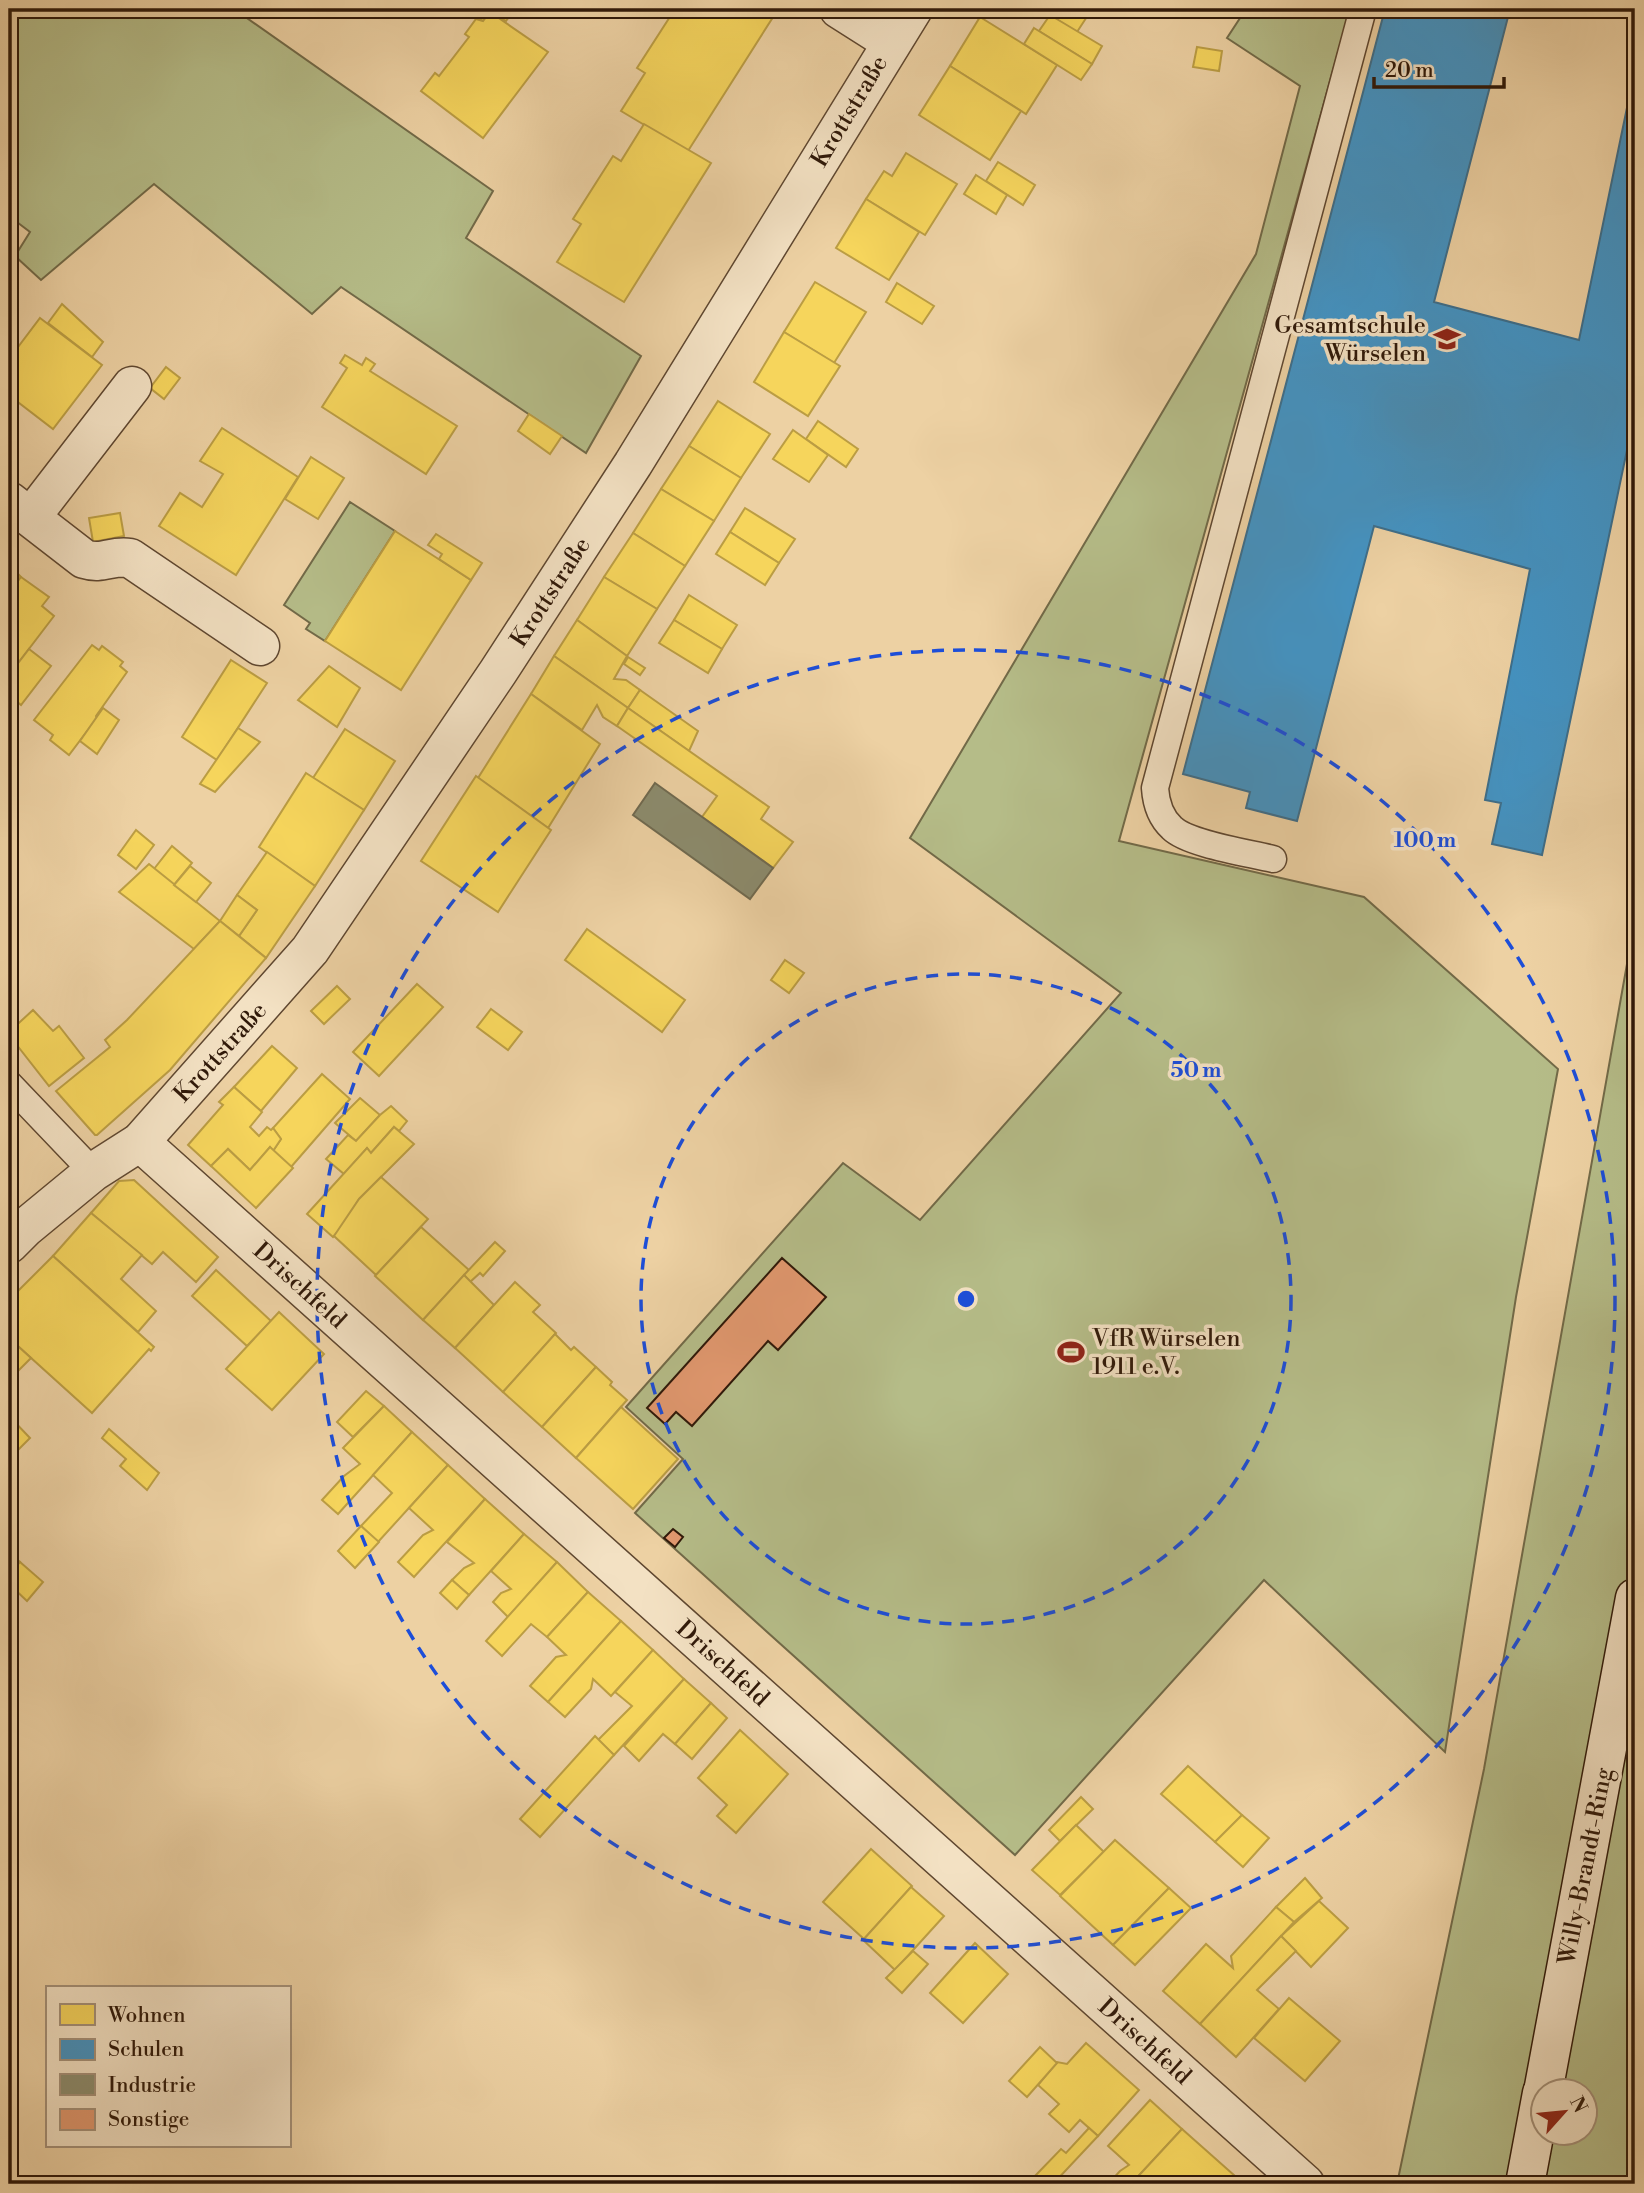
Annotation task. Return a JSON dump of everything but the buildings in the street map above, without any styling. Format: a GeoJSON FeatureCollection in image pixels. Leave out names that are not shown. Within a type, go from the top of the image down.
{"type":"FeatureCollection","features":[{"type":"Feature","properties":{"kind":"street"},"geometry":{"type":"LineString","coordinates":[[839,9],[891,42]]}},
{"type":"Feature","properties":{"kind":"street","name":"Krottstraße"},"geometry":{"type":"LineString","coordinates":[[9,1244],[93,1172],[140,1142],[310,950],[498,672],[633,464],[913,9]]}},
{"type":"Feature","properties":{"kind":"street"},"geometry":{"type":"LineString","coordinates":[[132,386],[20,509],[84,559],[95,563],[120,556],[130,558],[260,646]]}},
{"type":"Feature","properties":{"kind":"street","name":"Drischfeld"},"geometry":{"type":"LineString","coordinates":[[140,1142],[1305,2184]]}},
{"type":"Feature","properties":{"kind":"street","name":"Willy-Brandt-Ring"},"geometry":{"type":"LineString","coordinates":[[1546,2078],[1635,1598]]}},
{"type":"Feature","properties":{"kind":"street","name":"Willy-Brandt-Ring"},"geometry":{"type":"LineString","coordinates":[[1525,2184],[1532,2148]]}},
{"type":"Feature","properties":{"kind":"lane"},"geometry":{"type":"LineString","coordinates":[[1273,859],[1190,839],[1173,830],[1156,803],[1155,789],[1363,9]]}},
{"type":"Feature","properties":{"kind":"lane"},"geometry":{"type":"LineString","coordinates":[[9,1084],[93,1172]]}},
{"type":"Feature","properties":{"kind":"green space"},"geometry":{"type":"Polygon","coordinates":[[[9,9],[234,9],[493,191],[466,238],[641,356],[586,453],[341,287],[312,314],[154,184],[41,280],[15,256],[30,232],[9,216],[9,9]]]}},
{"type":"Feature","properties":{"kind":"green space","name":"VfR Würselen 1911 e.V."},"geometry":{"type":"Polygon","coordinates":[[[1246,9],[1350,9],[1119,841],[1364,897],[1558,1069],[1516,1297],[1445,1752],[1264,1580],[1015,1855],[635,1513],[683,1459],[626,1407],[843,1163],[920,1220],[1121,993],[910,838],[1256,254],[1300,86],[1227,38],[1246,9]]]}},
{"type":"Feature","properties":{"kind":"green space"},"geometry":{"type":"Polygon","coordinates":[[[350,502],[395,531],[325,641],[306,629],[310,623],[284,605],[350,502]]]}},
{"type":"Feature","properties":{"kind":"green space"},"geometry":{"type":"Polygon","coordinates":[[[1635,919],[1635,2184],[1397,2184],[1484,1769],[1635,919]]]}},
{"type":"Feature","properties":{"kind":"place","name":"Gesamtschule Würselen"},"geometry":{"type":"Point","coordinates":[1447,339]}},
{"type":"Feature","properties":{"kind":"place","name":"VfR Würselen 1911 e.V."},"geometry":{"type":"Point","coordinates":[1071,1352]}}]}
